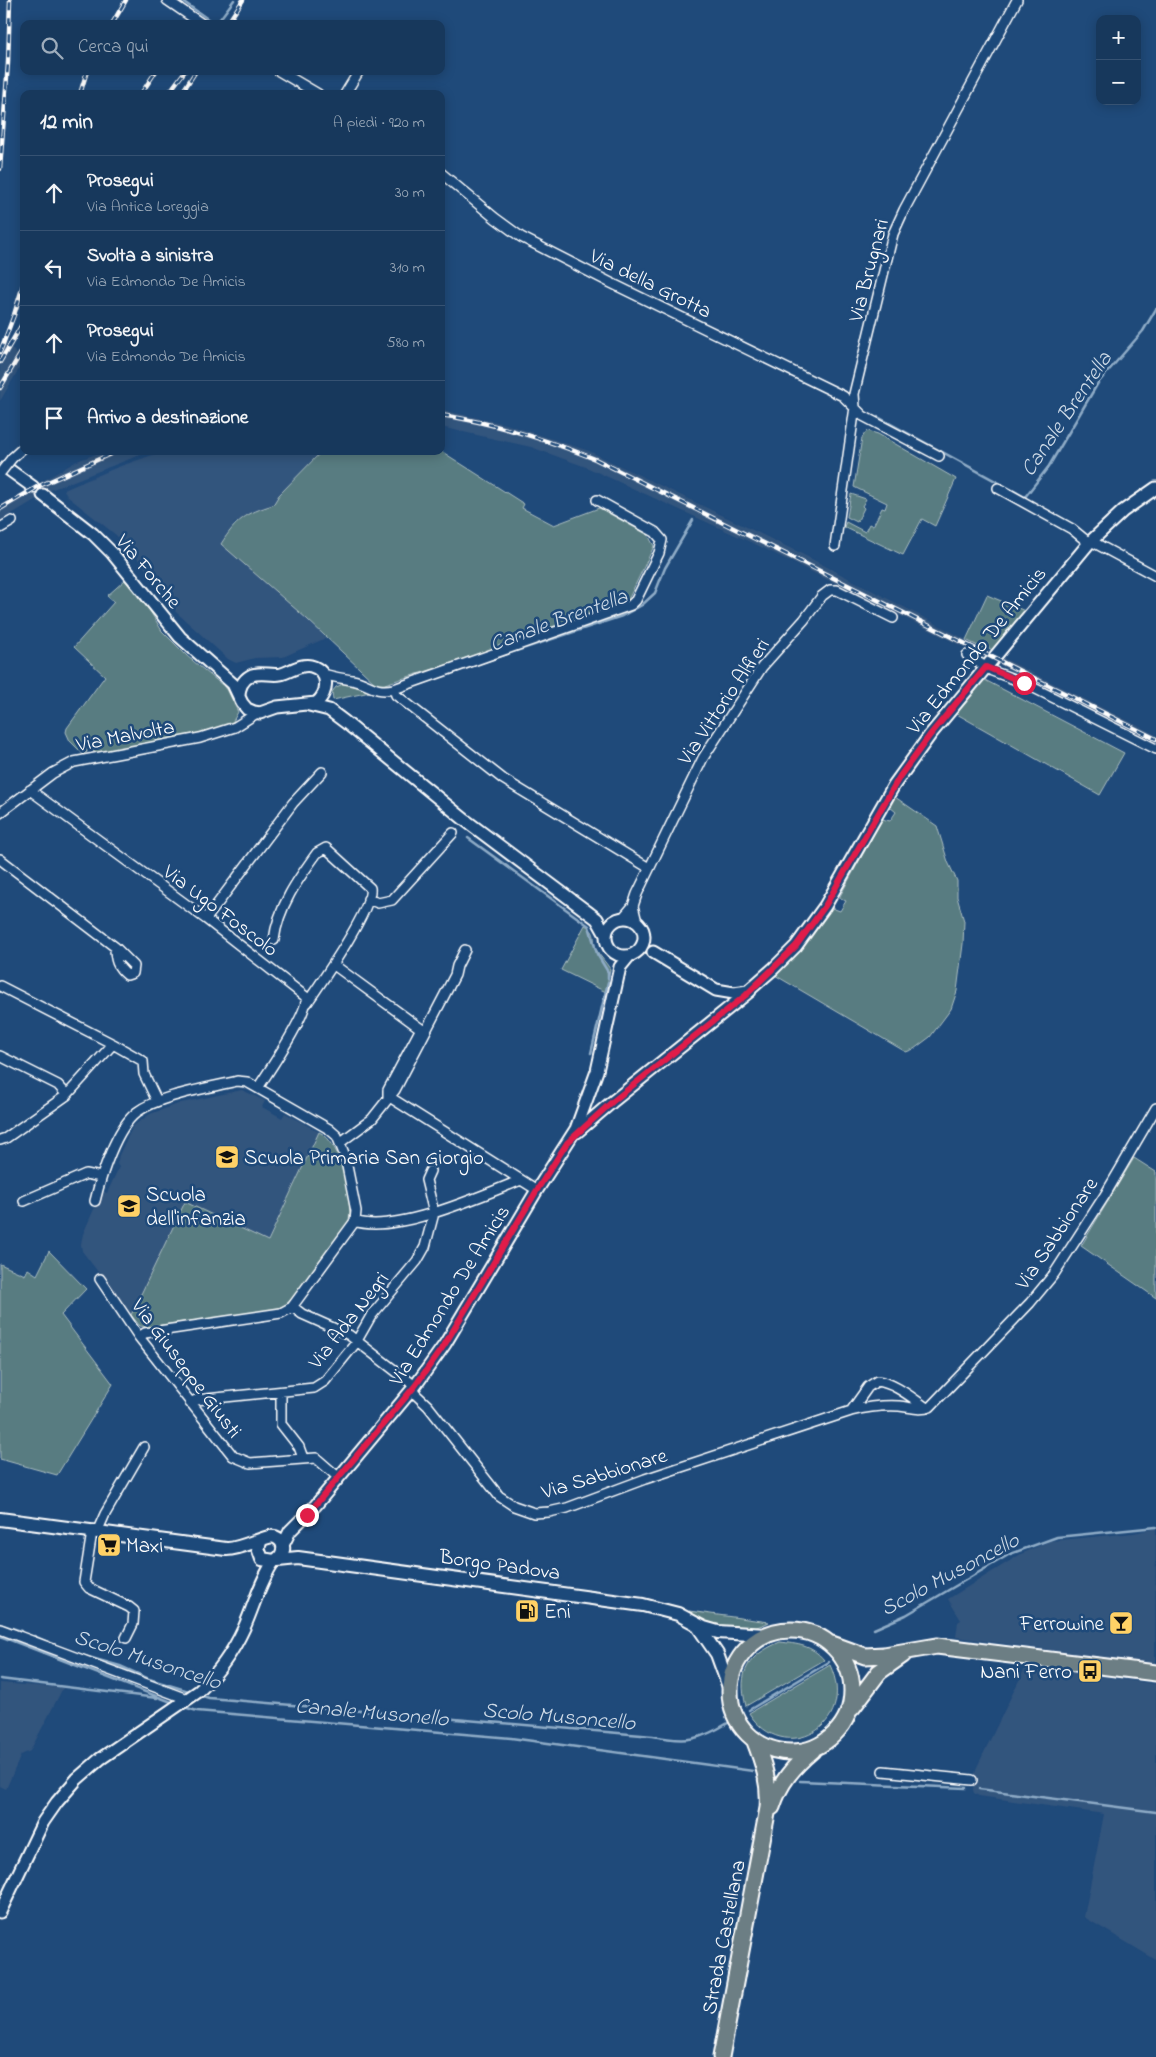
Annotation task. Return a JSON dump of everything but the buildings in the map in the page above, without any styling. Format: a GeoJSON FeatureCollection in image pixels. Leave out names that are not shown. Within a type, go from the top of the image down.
{"type":"FeatureCollection","features":[{"type":"Feature","properties":{"kind":"main road"},"geometry":{"type":"LineString","coordinates":[[0,1519],[226,1549],[240,1548],[251,1550],[266,1561],[276,1560],[283,1553],[283,1545]]}},
{"type":"Feature","properties":{"kind":"main road"},"geometry":{"type":"LineString","coordinates":[[240,1548],[265,1538],[276,1537],[298,1558]]}},
{"type":"Feature","properties":{"kind":"main road"},"geometry":{"type":"LineString","coordinates":[[260,1557],[258,1548],[265,1538]]}},
{"type":"Feature","properties":{"kind":"main road","name":"Borgo Padova"},"geometry":{"type":"LineString","coordinates":[[276,1560],[298,1558],[648,1606],[674,1613],[704,1628],[722,1633],[766,1635]]}},
{"type":"Feature","properties":{"kind":"main road","name":"Borgo Padova"},"geometry":{"type":"LineString","coordinates":[[693,1622],[707,1637],[717,1654],[730,1690]]}},
{"type":"Feature","properties":{"kind":"main road"},"geometry":{"type":"LineString","coordinates":[[913,1649],[897,1658],[879,1672],[866,1687],[835,1734],[816,1747],[795,1752],[784,1752],[768,1747],[754,1739],[739,1723],[734,1712],[730,1690],[731,1678],[740,1657],[752,1644],[766,1635],[783,1630],[800,1630],[811,1633],[831,1644],[855,1653],[870,1656],[889,1655],[913,1649],[933,1646],[1156,1673]]}},
{"type":"Feature","properties":{"kind":"main road"},"geometry":{"type":"LineString","coordinates":[[831,1644],[842,1657],[850,1672],[852,1694],[847,1716]]}},
{"type":"Feature","properties":{"kind":"main road","name":"Strada Castellana"},"geometry":{"type":"LineString","coordinates":[[722,2057],[766,1825],[769,1800],[764,1765],[754,1739]]}},
{"type":"Feature","properties":{"kind":"main road","name":"Strada Castellana"},"geometry":{"type":"LineString","coordinates":[[766,1825],[776,1795],[786,1777],[795,1765],[816,1747]]}},
{"type":"Feature","properties":{"kind":"street"},"geometry":{"type":"LineString","coordinates":[[167,0],[196,20]]}},
{"type":"Feature","properties":{"kind":"street","name":"Via Brugnari"},"geometry":{"type":"LineString","coordinates":[[835,546],[856,407],[854,394],[896,228],[1017,0]]}},
{"type":"Feature","properties":{"kind":"street"},"geometry":{"type":"LineString","coordinates":[[286,75],[311,90]]}},
{"type":"Feature","properties":{"kind":"street"},"geometry":{"type":"LineString","coordinates":[[347,90],[357,75]]}},
{"type":"Feature","properties":{"kind":"street","name":"Via della Grotta"},"geometry":{"type":"LineString","coordinates":[[445,175],[521,237],[600,278],[843,396],[863,416],[939,456]]}},
{"type":"Feature","properties":{"kind":"street"},"geometry":{"type":"LineString","coordinates":[[20,451],[2,469],[33,487]]}},
{"type":"Feature","properties":{"kind":"street"},"geometry":{"type":"LineString","coordinates":[[998,488],[1090,542],[1156,576]]}},
{"type":"Feature","properties":{"kind":"street","name":"Via Edmondo De Amicis"},"geometry":{"type":"LineString","coordinates":[[567,1143],[612,1102],[720,1015],[790,953],[812,926],[900,776],[930,735],[1090,542],[1123,511],[1156,488]]}},
{"type":"Feature","properties":{"kind":"street","name":"Via Forche"},"geometry":{"type":"LineString","coordinates":[[44,495],[93,534],[112,553],[180,637],[223,673],[233,684],[241,699]]}},
{"type":"Feature","properties":{"kind":"street"},"geometry":{"type":"LineString","coordinates":[[239,724],[242,718],[241,686],[247,678],[256,674],[279,674],[304,666],[311,666],[321,673],[339,679],[354,680],[376,690],[394,689],[634,603],[659,553],[662,540],[655,532],[597,500]]}},
{"type":"Feature","properties":{"kind":"street"},"geometry":{"type":"LineString","coordinates":[[0,528],[12,521]]}},
{"type":"Feature","properties":{"kind":"street","name":"Via Vittorio Alfieri"},"geometry":{"type":"LineString","coordinates":[[620,919],[633,906],[649,868],[703,758],[762,667],[804,620],[822,596],[830,590],[836,590],[893,618]]}},
{"type":"Feature","properties":{"kind":"street"},"geometry":{"type":"LineString","coordinates":[[967,654],[986,667],[1024,683],[1156,749]]}},
{"type":"Feature","properties":{"kind":"street","name":"Via Forche"},"geometry":{"type":"LineString","coordinates":[[223,673],[232,677],[247,678]]}},
{"type":"Feature","properties":{"kind":"street"},"geometry":{"type":"LineString","coordinates":[[321,673],[326,681],[324,692],[329,710]]}},
{"type":"Feature","properties":{"kind":"street"},"geometry":{"type":"LineString","coordinates":[[309,705],[316,703],[330,685],[339,679]]}},
{"type":"Feature","properties":{"kind":"street"},"geometry":{"type":"LineString","coordinates":[[394,689],[396,695],[503,778],[649,868]]}},
{"type":"Feature","properties":{"kind":"street"},"geometry":{"type":"LineString","coordinates":[[241,699],[250,711],[257,713],[285,705],[309,705],[329,710],[465,820],[597,919],[606,935],[608,947],[620,967]]}},
{"type":"Feature","properties":{"kind":"street","name":"Via Malvolta"},"geometry":{"type":"LineString","coordinates":[[0,813],[53,773],[74,762],[200,738],[230,729],[257,713]]}},
{"type":"Feature","properties":{"kind":"street"},"geometry":{"type":"LineString","coordinates":[[206,919],[292,803],[322,772]]}},
{"type":"Feature","properties":{"kind":"street","name":"Via Ugo Foscolo"},"geometry":{"type":"LineString","coordinates":[[30,790],[206,919],[303,993],[307,1003]]}},
{"type":"Feature","properties":{"kind":"street"},"geometry":{"type":"LineString","coordinates":[[368,900],[378,903],[392,900],[453,834]]}},
{"type":"Feature","properties":{"kind":"street"},"geometry":{"type":"LineString","coordinates":[[258,1088],[300,1019],[307,1003],[334,965],[352,934],[368,900],[371,892],[370,888],[326,848],[322,849],[317,853],[292,889],[277,924],[274,940]]}},
{"type":"Feature","properties":{"kind":"street"},"geometry":{"type":"LineString","coordinates":[[0,859],[116,947]]}},
{"type":"Feature","properties":{"kind":"street"},"geometry":{"type":"LineString","coordinates":[[612,1102],[597,1107],[591,1103],[589,1096],[597,1071],[620,967],[643,944],[644,933],[637,922],[633,906]]}},
{"type":"Feature","properties":{"kind":"street"},"geometry":{"type":"LineString","coordinates":[[597,919],[630,919],[637,922]]}},
{"type":"Feature","properties":{"kind":"street"},"geometry":{"type":"LineString","coordinates":[[606,935],[608,929],[620,919]]}},
{"type":"Feature","properties":{"kind":"street"},"geometry":{"type":"LineString","coordinates":[[644,939],[653,952],[718,990],[722,994],[724,1004],[720,1015]]}},
{"type":"Feature","properties":{"kind":"street"},"geometry":{"type":"LineString","coordinates":[[341,1142],[372,1119],[381,1109],[388,1096],[395,1090],[423,1030],[455,975],[465,950]]}},
{"type":"Feature","properties":{"kind":"street"},"geometry":{"type":"LineString","coordinates":[[612,951],[623,956],[653,952]]}},
{"type":"Feature","properties":{"kind":"street"},"geometry":{"type":"LineString","coordinates":[[334,965],[423,1030]]}},
{"type":"Feature","properties":{"kind":"street"},"geometry":{"type":"LineString","coordinates":[[694,975],[717,985],[730,988],[750,987],[759,982]]}},
{"type":"Feature","properties":{"kind":"street"},"geometry":{"type":"LineString","coordinates":[[718,990],[730,993],[744,992],[759,982]]}},
{"type":"Feature","properties":{"kind":"street"},"geometry":{"type":"LineString","coordinates":[[0,986],[143,1061],[144,1074],[157,1101]]}},
{"type":"Feature","properties":{"kind":"street"},"geometry":{"type":"LineString","coordinates":[[0,1140],[6,1138],[67,1095],[113,1044]]}},
{"type":"Feature","properties":{"kind":"street"},"geometry":{"type":"LineString","coordinates":[[0,1056],[58,1085],[67,1095]]}},
{"type":"Feature","properties":{"kind":"street"},"geometry":{"type":"LineString","coordinates":[[94,1201],[100,1177],[127,1122],[138,1111],[157,1101],[239,1080],[258,1088],[333,1131],[341,1142],[356,1211],[355,1222],[293,1307],[281,1313],[145,1333],[139,1337]]}},
{"type":"Feature","properties":{"kind":"street"},"geometry":{"type":"LineString","coordinates":[[388,1096],[507,1169],[537,1190]]}},
{"type":"Feature","properties":{"kind":"street","name":"Via Edmondo De Amicis"},"geometry":{"type":"LineString","coordinates":[[265,1538],[294,1527],[305,1518],[414,1389],[445,1344],[578,1125],[589,1096]]}},
{"type":"Feature","properties":{"kind":"street","name":"Via Sabbionare"},"geometry":{"type":"LineString","coordinates":[[293,1307],[302,1314],[350,1335],[414,1389],[499,1496],[514,1506],[534,1513],[567,1508],[645,1479],[868,1406],[898,1406],[923,1409],[930,1407],[1030,1303],[1054,1274],[1105,1195],[1156,1108]]}},
{"type":"Feature","properties":{"kind":"street"},"geometry":{"type":"LineString","coordinates":[[430,1171],[426,1180],[434,1213]]}},
{"type":"Feature","properties":{"kind":"street"},"geometry":{"type":"LineString","coordinates":[[24,1201],[86,1174],[100,1177]]}},
{"type":"Feature","properties":{"kind":"street"},"geometry":{"type":"LineString","coordinates":[[355,1222],[368,1224],[383,1223],[434,1213],[521,1180]]}},
{"type":"Feature","properties":{"kind":"street","name":"Via Ada Negri"},"geometry":{"type":"LineString","coordinates":[[190,1403],[196,1400],[281,1392],[319,1386],[357,1340],[371,1316],[417,1261],[425,1247],[434,1213]]}},
{"type":"Feature","properties":{"kind":"street","name":"Via Giuseppe Giusti"},"geometry":{"type":"LineString","coordinates":[[100,1280],[139,1337],[233,1456],[250,1464],[316,1458],[340,1478]]}},
{"type":"Feature","properties":{"kind":"street"},"geometry":{"type":"LineString","coordinates":[[851,1411],[868,1387],[877,1381],[900,1390],[927,1408]]}},
{"type":"Feature","properties":{"kind":"street"},"geometry":{"type":"LineString","coordinates":[[281,1392],[281,1424],[299,1447],[303,1458]]}},
{"type":"Feature","properties":{"kind":"street"},"geometry":{"type":"LineString","coordinates":[[126,1638],[133,1624],[134,1611],[90,1588],[84,1582],[95,1532],[144,1447]]}},
{"type":"Feature","properties":{"kind":"street","name":"Via Edmondo De Amicis"},"geometry":{"type":"LineString","coordinates":[[283,1545],[294,1527]]}},
{"type":"Feature","properties":{"kind":"street"},"geometry":{"type":"LineString","coordinates":[[260,1557],[264,1576]]}},
{"type":"Feature","properties":{"kind":"street"},"geometry":{"type":"LineString","coordinates":[[0,1912],[42,1822],[57,1802],[77,1779],[100,1759],[190,1697],[214,1675],[238,1641],[264,1576],[276,1560]]}},
{"type":"Feature","properties":{"kind":"street"},"geometry":{"type":"LineString","coordinates":[[0,1629],[190,1697]]}},
{"type":"Feature","properties":{"kind":"street"},"geometry":{"type":"LineString","coordinates":[[883,1771],[972,1780]]}},
{"type":"Feature","properties":{"kind":"shaded area"},"geometry":{"type":"Polygon","coordinates":[[[3,338],[20,358],[20,367],[0,401],[0,345],[3,338]]]}},
{"type":"Feature","properties":{"kind":"shaded area"},"geometry":{"type":"Polygon","coordinates":[[[445,411],[506,424],[589,451],[800,553],[992,653],[988,659],[757,545],[586,467],[531,447],[445,428],[445,411]]]}},
{"type":"Feature","properties":{"kind":"shaded area"},"geometry":{"type":"Polygon","coordinates":[[[93,455],[140,455],[53,489],[0,521],[0,506],[77,461],[93,455]]]}},
{"type":"Feature","properties":{"kind":"shaded area"},"geometry":{"type":"Polygon","coordinates":[[[152,455],[318,455],[279,495],[273,505],[235,523],[221,543],[326,638],[283,657],[255,658],[236,663],[228,659],[176,612],[143,565],[116,535],[67,496],[64,490],[118,467],[152,455]]]}},
{"type":"Feature","properties":{"kind":"shaded area"},"geometry":{"type":"Polygon","coordinates":[[[1001,657],[1156,735],[1156,744],[996,663],[1001,657]]]}},
{"type":"Feature","properties":{"kind":"shaded area"},"geometry":{"type":"Polygon","coordinates":[[[242,1090],[265,1101],[262,1107],[282,1118],[285,1113],[319,1132],[268,1241],[131,1315],[82,1251],[81,1244],[83,1234],[102,1191],[107,1193],[119,1167],[117,1164],[119,1155],[133,1126],[150,1114],[181,1103],[242,1090]]]}},
{"type":"Feature","properties":{"kind":"shaded area"},"geometry":{"type":"Polygon","coordinates":[[[1156,1528],[1155,1665],[956,1637],[958,1622],[961,1620],[948,1599],[1021,1554],[1050,1541],[1134,1533],[1156,1528]]]}},
{"type":"Feature","properties":{"kind":"shaded area"},"geometry":{"type":"Polygon","coordinates":[[[1026,1666],[1156,1684],[1156,1960],[1084,1917],[1104,1814],[979,1796],[974,1793],[974,1777],[977,1767],[1026,1666]]]}},
{"type":"Feature","properties":{"kind":"shaded area"},"geometry":{"type":"Polygon","coordinates":[[[0,1683],[63,1688],[30,1751],[21,1755],[6,1789],[0,1786],[0,1683]]]}},
{"type":"Feature","properties":{"kind":"green space"},"geometry":{"type":"Polygon","coordinates":[[[868,431],[878,434],[956,479],[935,526],[922,519],[903,555],[844,527],[846,522],[865,532],[869,524],[873,526],[882,508],[885,509],[887,503],[854,487],[862,438],[868,431]]]}},
{"type":"Feature","properties":{"kind":"green space"},"geometry":{"type":"Polygon","coordinates":[[[445,454],[524,504],[522,508],[554,525],[599,508],[648,535],[654,546],[628,600],[623,603],[440,667],[378,686],[307,619],[221,544],[237,523],[256,511],[273,505],[279,495],[318,455],[445,454]]]}},
{"type":"Feature","properties":{"kind":"green space"},"geometry":{"type":"Polygon","coordinates":[[[851,494],[866,499],[857,522],[847,517],[851,494]]]}},
{"type":"Feature","properties":{"kind":"green space"},"geometry":{"type":"Polygon","coordinates":[[[125,580],[150,611],[162,631],[187,656],[227,689],[238,712],[232,723],[223,730],[95,753],[91,748],[90,740],[86,740],[87,752],[83,754],[70,741],[66,732],[67,728],[105,676],[74,647],[114,602],[107,596],[125,580]]]}},
{"type":"Feature","properties":{"kind":"green space"},"geometry":{"type":"Polygon","coordinates":[[[987,595],[1025,611],[992,650],[986,646],[984,649],[966,640],[987,595]]]}},
{"type":"Feature","properties":{"kind":"green space"},"geometry":{"type":"Polygon","coordinates":[[[983,679],[1124,753],[1100,795],[955,713],[983,679]]]}},
{"type":"Feature","properties":{"kind":"green space"},"geometry":{"type":"Polygon","coordinates":[[[341,681],[370,692],[333,700],[332,692],[341,685],[341,681]]]}},
{"type":"Feature","properties":{"kind":"green space"},"geometry":{"type":"Polygon","coordinates":[[[895,797],[937,826],[948,862],[957,881],[957,897],[964,921],[957,991],[951,1009],[930,1037],[914,1049],[906,1052],[773,974],[829,907],[840,911],[846,901],[840,898],[840,896],[882,819],[890,821],[896,812],[890,807],[895,797]]]}},
{"type":"Feature","properties":{"kind":"green space"},"geometry":{"type":"Polygon","coordinates":[[[585,925],[592,931],[596,949],[610,969],[606,992],[561,970],[585,925]]]}},
{"type":"Feature","properties":{"kind":"green space"},"geometry":{"type":"Polygon","coordinates":[[[319,1132],[334,1147],[340,1160],[348,1189],[348,1226],[296,1295],[285,1305],[276,1309],[148,1327],[140,1326],[131,1315],[185,1202],[268,1241],[319,1132]]]}},
{"type":"Feature","properties":{"kind":"green space"},"geometry":{"type":"Polygon","coordinates":[[[1134,1158],[1156,1172],[1156,1298],[1081,1246],[1134,1158]]]}},
{"type":"Feature","properties":{"kind":"green space"},"geometry":{"type":"Polygon","coordinates":[[[49,1251],[86,1289],[61,1315],[113,1384],[57,1475],[0,1459],[0,1264],[25,1275],[28,1269],[37,1275],[49,1251]]]}},
{"type":"Feature","properties":{"kind":"green space"},"geometry":{"type":"Polygon","coordinates":[[[689,1611],[769,1622],[749,1628],[728,1628],[698,1617],[689,1611]]]}},
{"type":"Feature","properties":{"kind":"green space"},"geometry":{"type":"Polygon","coordinates":[[[780,1642],[809,1648],[824,1660],[746,1706],[743,1683],[744,1674],[748,1666],[760,1653],[780,1642]]]}},
{"type":"Feature","properties":{"kind":"green space"},"geometry":{"type":"Polygon","coordinates":[[[830,1665],[836,1687],[834,1706],[826,1722],[813,1732],[797,1738],[780,1737],[763,1729],[749,1713],[830,1665]]]}},
{"type":"Feature","properties":{"kind":"waterway"},"geometry":{"type":"LineString","coordinates":[[181,0],[209,20]]}},
{"type":"Feature","properties":{"kind":"waterway"},"geometry":{"type":"LineString","coordinates":[[219,20],[234,0]]}},
{"type":"Feature","properties":{"kind":"waterway","name":"Canale Brentella"},"geometry":{"type":"LineString","coordinates":[[878,417],[1025,497],[1049,466],[1098,383],[1143,331],[1156,309]]}},
{"type":"Feature","properties":{"kind":"waterway","name":"Canale Brentella"},"geometry":{"type":"LineString","coordinates":[[474,665],[622,616],[642,605],[655,593],[665,568],[693,520]]}},
{"type":"Feature","properties":{"kind":"waterway"},"geometry":{"type":"LineString","coordinates":[[336,707],[354,722]]}},
{"type":"Feature","properties":{"kind":"waterway"},"geometry":{"type":"LineString","coordinates":[[468,838],[589,926],[597,954],[608,972],[608,978]]}},
{"type":"Feature","properties":{"kind":"waterway"},"geometry":{"type":"LineString","coordinates":[[574,895],[593,908]]}},
{"type":"Feature","properties":{"kind":"waterway"},"geometry":{"type":"LineString","coordinates":[[591,1053],[608,982]]}},
{"type":"Feature","properties":{"kind":"waterway","name":"Scolo Musoncello"},"geometry":{"type":"LineString","coordinates":[[874,1629],[906,1615],[1010,1554],[1057,1537],[1156,1527]]}},
{"type":"Feature","properties":{"kind":"waterway","name":"Scolo Musoncello"},"geometry":{"type":"LineString","coordinates":[[0,1624],[21,1631]]}},
{"type":"Feature","properties":{"kind":"waterway","name":"Canale Musonello"},"geometry":{"type":"LineString","coordinates":[[0,1636],[174,1703]]}},
{"type":"Feature","properties":{"kind":"waterway","name":"Scolo Musoncello"},"geometry":{"type":"LineString","coordinates":[[34,1636],[57,1646]]}},
{"type":"Feature","properties":{"kind":"waterway","name":"Scolo Musoncello"},"geometry":{"type":"LineString","coordinates":[[81,1655],[120,1666],[149,1679],[192,1692]]}},
{"type":"Feature","properties":{"kind":"waterway","name":"Scolo Musoncello"},"geometry":{"type":"LineString","coordinates":[[749,1710],[829,1662]]}},
{"type":"Feature","properties":{"kind":"waterway"},"geometry":{"type":"LineString","coordinates":[[0,1679],[157,1698]]}},
{"type":"Feature","properties":{"kind":"waterway","name":"Scolo Musoncello"},"geometry":{"type":"LineString","coordinates":[[199,1695],[209,1698],[675,1739],[701,1736],[728,1723]]}},
{"type":"Feature","properties":{"kind":"waterway","name":"Canale Musonello"},"geometry":{"type":"LineString","coordinates":[[184,1707],[197,1711],[511,1738],[753,1771]]}},
{"type":"Feature","properties":{"kind":"waterway","name":"Canale Musonello"},"geometry":{"type":"LineString","coordinates":[[800,1781],[966,1788]]}},
{"type":"Feature","properties":{"kind":"waterway","name":"Canale Musonello"},"geometry":{"type":"LineString","coordinates":[[979,1789],[1156,1812]]}},
{"type":"Feature","properties":{"kind":"railway"},"geometry":{"type":"LineString","coordinates":[[0,169],[8,63],[10,0]]}},
{"type":"Feature","properties":{"kind":"railway"},"geometry":{"type":"LineString","coordinates":[[114,20],[126,0]]}},
{"type":"Feature","properties":{"kind":"railway"},"geometry":{"type":"LineString","coordinates":[[230,20],[243,0]]}},
{"type":"Feature","properties":{"kind":"railway"},"geometry":{"type":"LineString","coordinates":[[81,90],[86,75]]}},
{"type":"Feature","properties":{"kind":"railway"},"geometry":{"type":"LineString","coordinates":[[144,90],[153,75]]}},
{"type":"Feature","properties":{"kind":"railway"},"geometry":{"type":"LineString","coordinates":[[171,90],[182,75]]}},
{"type":"Feature","properties":{"kind":"railway"},"geometry":{"type":"LineString","coordinates":[[184,90],[193,75]]}},
{"type":"Feature","properties":{"kind":"railway"},"geometry":{"type":"LineString","coordinates":[[0,352],[20,295]]}},
{"type":"Feature","properties":{"kind":"railway"},"geometry":{"type":"LineString","coordinates":[[0,362],[20,328]]}},
{"type":"Feature","properties":{"kind":"railway"},"geometry":{"type":"LineString","coordinates":[[0,388],[20,355]]}},
{"type":"Feature","properties":{"kind":"railway"},"geometry":{"type":"LineString","coordinates":[[445,416],[520,432],[595,459],[1156,739]]}},
{"type":"Feature","properties":{"kind":"railway"},"geometry":{"type":"LineString","coordinates":[[0,509],[37,487],[108,455]]}},
{"type":"Feature","properties":{"kind":"place","name":"Scuola Primaria San Giorgio"},"geometry":{"type":"Point","coordinates":[227,1157]}},
{"type":"Feature","properties":{"kind":"place","name":"Scuola dell'infanzia"},"geometry":{"type":"Point","coordinates":[129,1206]}},
{"type":"Feature","properties":{"kind":"place","name":"Maxi"},"geometry":{"type":"Point","coordinates":[109,1545]}},
{"type":"Feature","properties":{"kind":"place","name":"Eni"},"geometry":{"type":"Point","coordinates":[527,1611]}},
{"type":"Feature","properties":{"kind":"place","name":"Ferrowine"},"geometry":{"type":"Point","coordinates":[1121,1623]}},
{"type":"Feature","properties":{"kind":"place","name":"Nani Ferro"},"geometry":{"type":"Point","coordinates":[1090,1671]}},
{"type":"Feature","properties":{"kind":"route"},"geometry":{"type":"LineString","coordinates":[[307,1515],[401,1405],[445,1344],[554,1161],[567,1143],[581,1128],[612,1102],[746,995],[796,946],[825,906],[878,810],[914,755],[986,667],[1024,683]]}}]}
